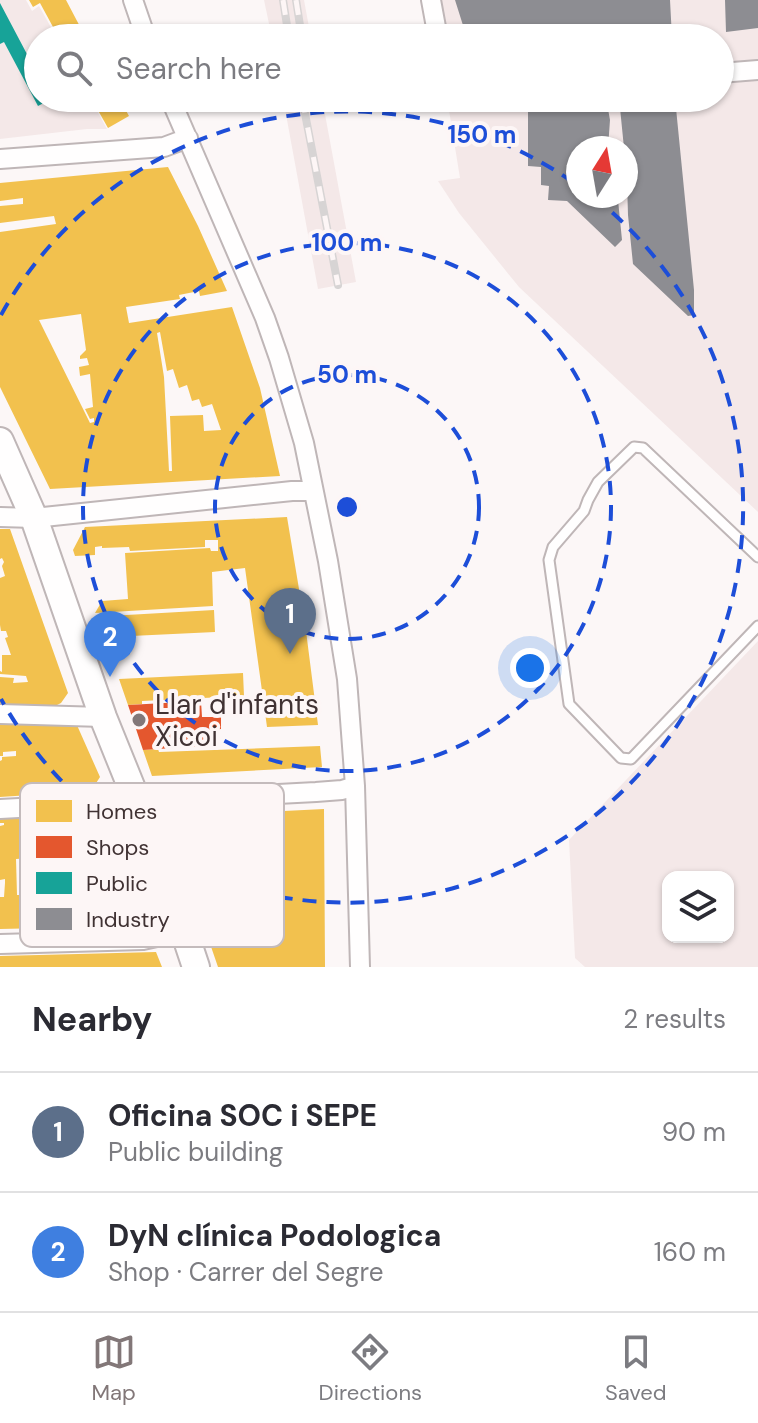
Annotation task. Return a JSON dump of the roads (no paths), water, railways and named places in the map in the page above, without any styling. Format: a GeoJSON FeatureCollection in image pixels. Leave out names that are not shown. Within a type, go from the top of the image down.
{"type":"FeatureCollection","features":[{"type":"Feature","properties":{"kind":"street"},"geometry":{"type":"LineString","coordinates":[[133,0],[141,24]]}},
{"type":"Feature","properties":{"kind":"street"},"geometry":{"type":"LineString","coordinates":[[431,0],[435,24]]}},
{"type":"Feature","properties":{"kind":"street"},"geometry":{"type":"LineString","coordinates":[[734,72],[758,70]]}},
{"type":"Feature","properties":{"kind":"street"},"geometry":{"type":"LineString","coordinates":[[176,112],[265,318],[304,443],[328,561],[347,679],[355,786],[360,967]]}},
{"type":"Feature","properties":{"kind":"street"},"geometry":{"type":"LineString","coordinates":[[0,159],[164,147],[188,138]]}},
{"type":"Feature","properties":{"kind":"street"},"geometry":{"type":"LineString","coordinates":[[0,441],[34,518],[128,783]]}},
{"type":"Feature","properties":{"kind":"street"},"geometry":{"type":"LineString","coordinates":[[0,517],[34,518],[277,492],[313,491]]}},
{"type":"Feature","properties":{"kind":"street"},"geometry":{"type":"LineString","coordinates":[[0,714],[103,717]]}},
{"type":"Feature","properties":{"kind":"street"},"geometry":{"type":"LineString","coordinates":[[284,794],[342,790],[355,786]]}},
{"type":"Feature","properties":{"kind":"street"},"geometry":{"type":"LineString","coordinates":[[0,809],[20,808]]}},
{"type":"Feature","properties":{"kind":"street"},"geometry":{"type":"LineString","coordinates":[[0,944],[20,943]]}},
{"type":"Feature","properties":{"kind":"street"},"geometry":{"type":"LineString","coordinates":[[189,947],[196,967]]}},
{"type":"Feature","properties":{"kind":"lane"},"geometry":{"type":"LineString","coordinates":[[758,557],[643,448],[634,447],[598,482],[584,511],[553,547],[549,560],[569,704],[621,758],[631,759],[758,626]]}},
{"type":"Feature","properties":{"kind":"railway"},"geometry":{"type":"LineString","coordinates":[[283,0],[287,24]]}},
{"type":"Feature","properties":{"kind":"railway"},"geometry":{"type":"LineString","coordinates":[[296,0],[300,24]]}},
{"type":"Feature","properties":{"kind":"railway"},"geometry":{"type":"LineString","coordinates":[[305,112],[338,285]]}},
{"type":"Feature","properties":{"kind":"place","name":"Oficina SOC i SEPE"},"geometry":{"type":"Point","coordinates":[290,654]}},
{"type":"Feature","properties":{"kind":"place","name":"DyN clínica Podologica"},"geometry":{"type":"Point","coordinates":[110,677]}},
{"type":"Feature","properties":{"kind":"place","name":"Llar d'infants Xicoi"},"geometry":{"type":"Point","coordinates":[139,720]}}]}
